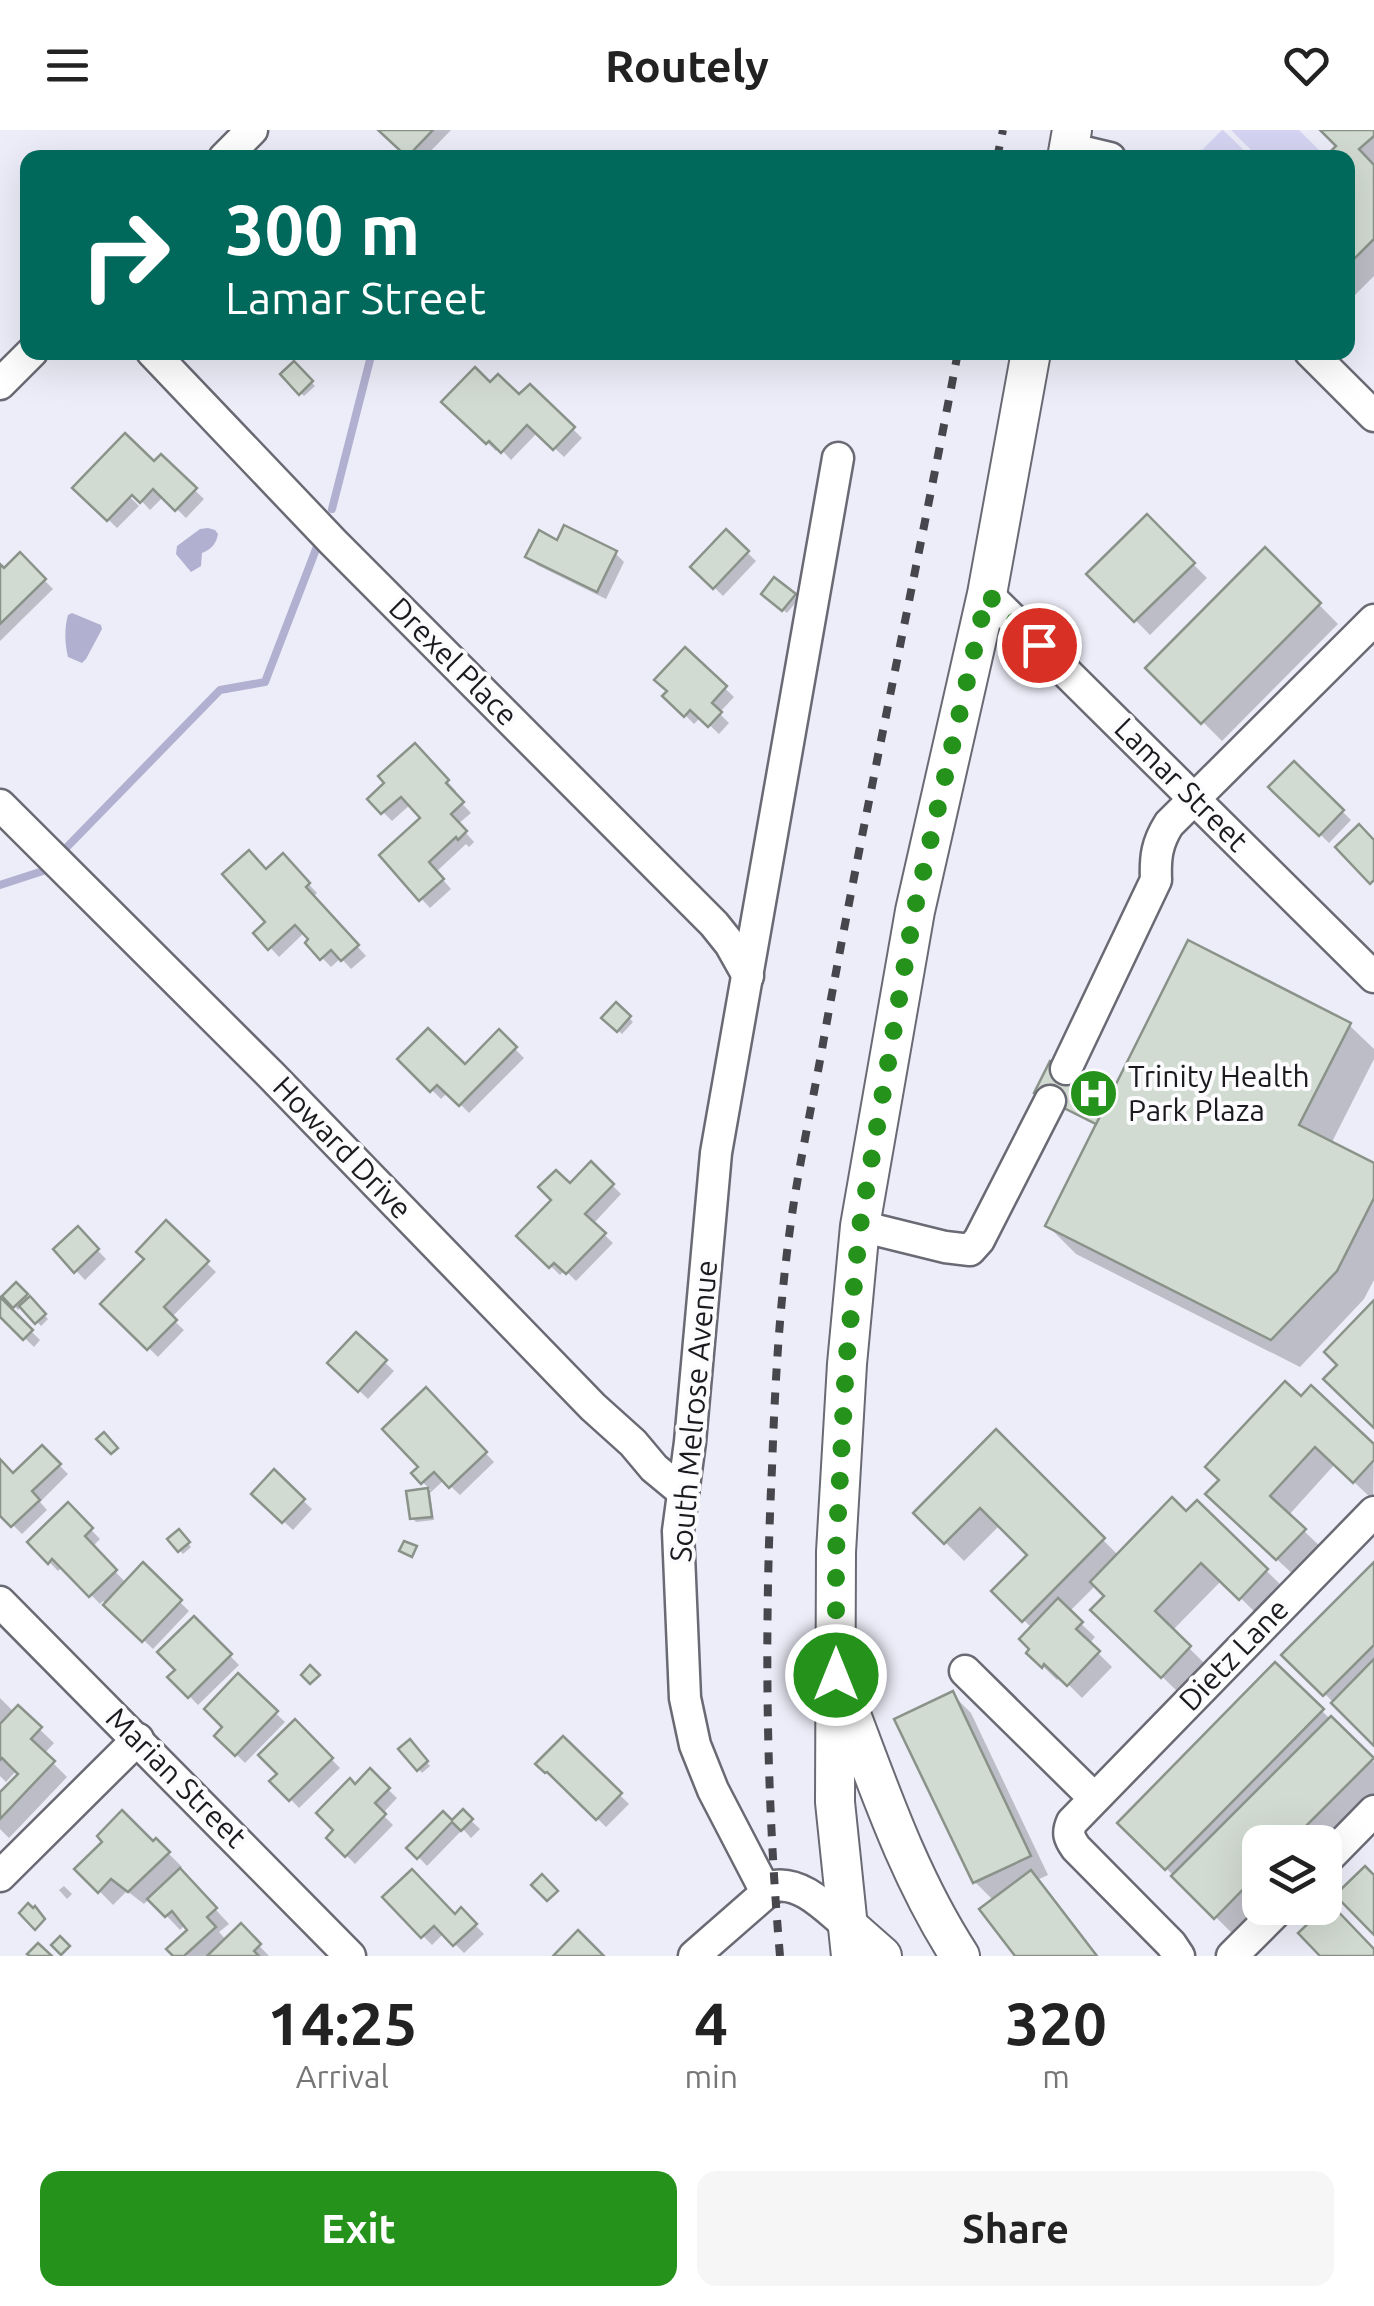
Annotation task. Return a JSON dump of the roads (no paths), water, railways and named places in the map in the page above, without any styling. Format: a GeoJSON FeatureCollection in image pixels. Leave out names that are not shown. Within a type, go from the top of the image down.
{"type":"FeatureCollection","features":[{"type":"Feature","properties":{"kind":"main road"},"geometry":{"type":"LineString","coordinates":[[882,1956],[849,1941],[835,1802],[837,1533],[846,1364],[860,1226],[914,912],[987,594],[1030,360]]}},
{"type":"Feature","properties":{"kind":"main road"},"geometry":{"type":"LineString","coordinates":[[836,1675],[905,1853],[960,1956]]}},
{"type":"Feature","properties":{"kind":"street"},"geometry":{"type":"LineString","coordinates":[[232,150],[252,130]]}},
{"type":"Feature","properties":{"kind":"street"},"geometry":{"type":"LineString","coordinates":[[0,384],[24,360]]}},
{"type":"Feature","properties":{"kind":"street","name":"Drexel Place"},"geometry":{"type":"LineString","coordinates":[[160,360],[333,542],[714,924],[748,976]]}},
{"type":"Feature","properties":{"kind":"street"},"geometry":{"type":"LineString","coordinates":[[1318,360],[1374,416]]}},
{"type":"Feature","properties":{"kind":"street","name":"South Melrose Avenue"},"geometry":{"type":"LineString","coordinates":[[766,1892],[694,1745],[685,1698],[678,1531],[690,1442],[716,1153],[838,458]]}},
{"type":"Feature","properties":{"kind":"street","name":"Lamar Street"},"geometry":{"type":"LineString","coordinates":[[987,594],[1374,977]]}},
{"type":"Feature","properties":{"kind":"street"},"geometry":{"type":"LineString","coordinates":[[1066,1068],[1156,880],[1158,840],[1374,620]]}},
{"type":"Feature","properties":{"kind":"street","name":"Howard Drive"},"geometry":{"type":"LineString","coordinates":[[0,805],[271,1074],[593,1407],[682,1492]]}},
{"type":"Feature","properties":{"kind":"street"},"geometry":{"type":"LineString","coordinates":[[860,1226],[970,1250],[980,1240],[1050,1101]]}},
{"type":"Feature","properties":{"kind":"street","name":"Dietz Lane"},"geometry":{"type":"LineString","coordinates":[[1179,1956],[1076,1848],[1069,1838],[1072,1822],[1374,1512]]}},
{"type":"Feature","properties":{"kind":"street","name":"Marian Street"},"geometry":{"type":"LineString","coordinates":[[0,1602],[350,1956]]}},
{"type":"Feature","properties":{"kind":"street"},"geometry":{"type":"LineString","coordinates":[[965,1671],[1094,1798]]}},
{"type":"Feature","properties":{"kind":"street"},"geometry":{"type":"LineString","coordinates":[[0,1876],[138,1739]]}},
{"type":"Feature","properties":{"kind":"street"},"geometry":{"type":"LineString","coordinates":[[1342,1843],[1374,1810]]}},
{"type":"Feature","properties":{"kind":"street"},"geometry":{"type":"LineString","coordinates":[[694,1956],[766,1892],[788,1884],[807,1894],[849,1941]]}},
{"type":"Feature","properties":{"kind":"street"},"geometry":{"type":"LineString","coordinates":[[1232,1956],[1263,1925]]}},
{"type":"Feature","properties":{"kind":"waterway"},"geometry":{"type":"LineString","coordinates":[[332,509],[370,360]]}},
{"type":"Feature","properties":{"kind":"waterway"},"geometry":{"type":"LineString","coordinates":[[67,847],[220,690],[265,682],[318,544]]}},
{"type":"Feature","properties":{"kind":"waterway"},"geometry":{"type":"LineString","coordinates":[[0,885],[43,871]]}},
{"type":"Feature","properties":{"kind":"railway"},"geometry":{"type":"LineString","coordinates":[[999,150],[1003,130]]}},
{"type":"Feature","properties":{"kind":"railway"},"geometry":{"type":"LineString","coordinates":[[780,1956],[769,1773],[767,1651],[769,1529],[785,1273],[841,947],[956,360]]}},
{"type":"Feature","properties":{"kind":"place","name":"Trinity Health Park Plaza"},"geometry":{"type":"Point","coordinates":[1093,1094]}}]}
